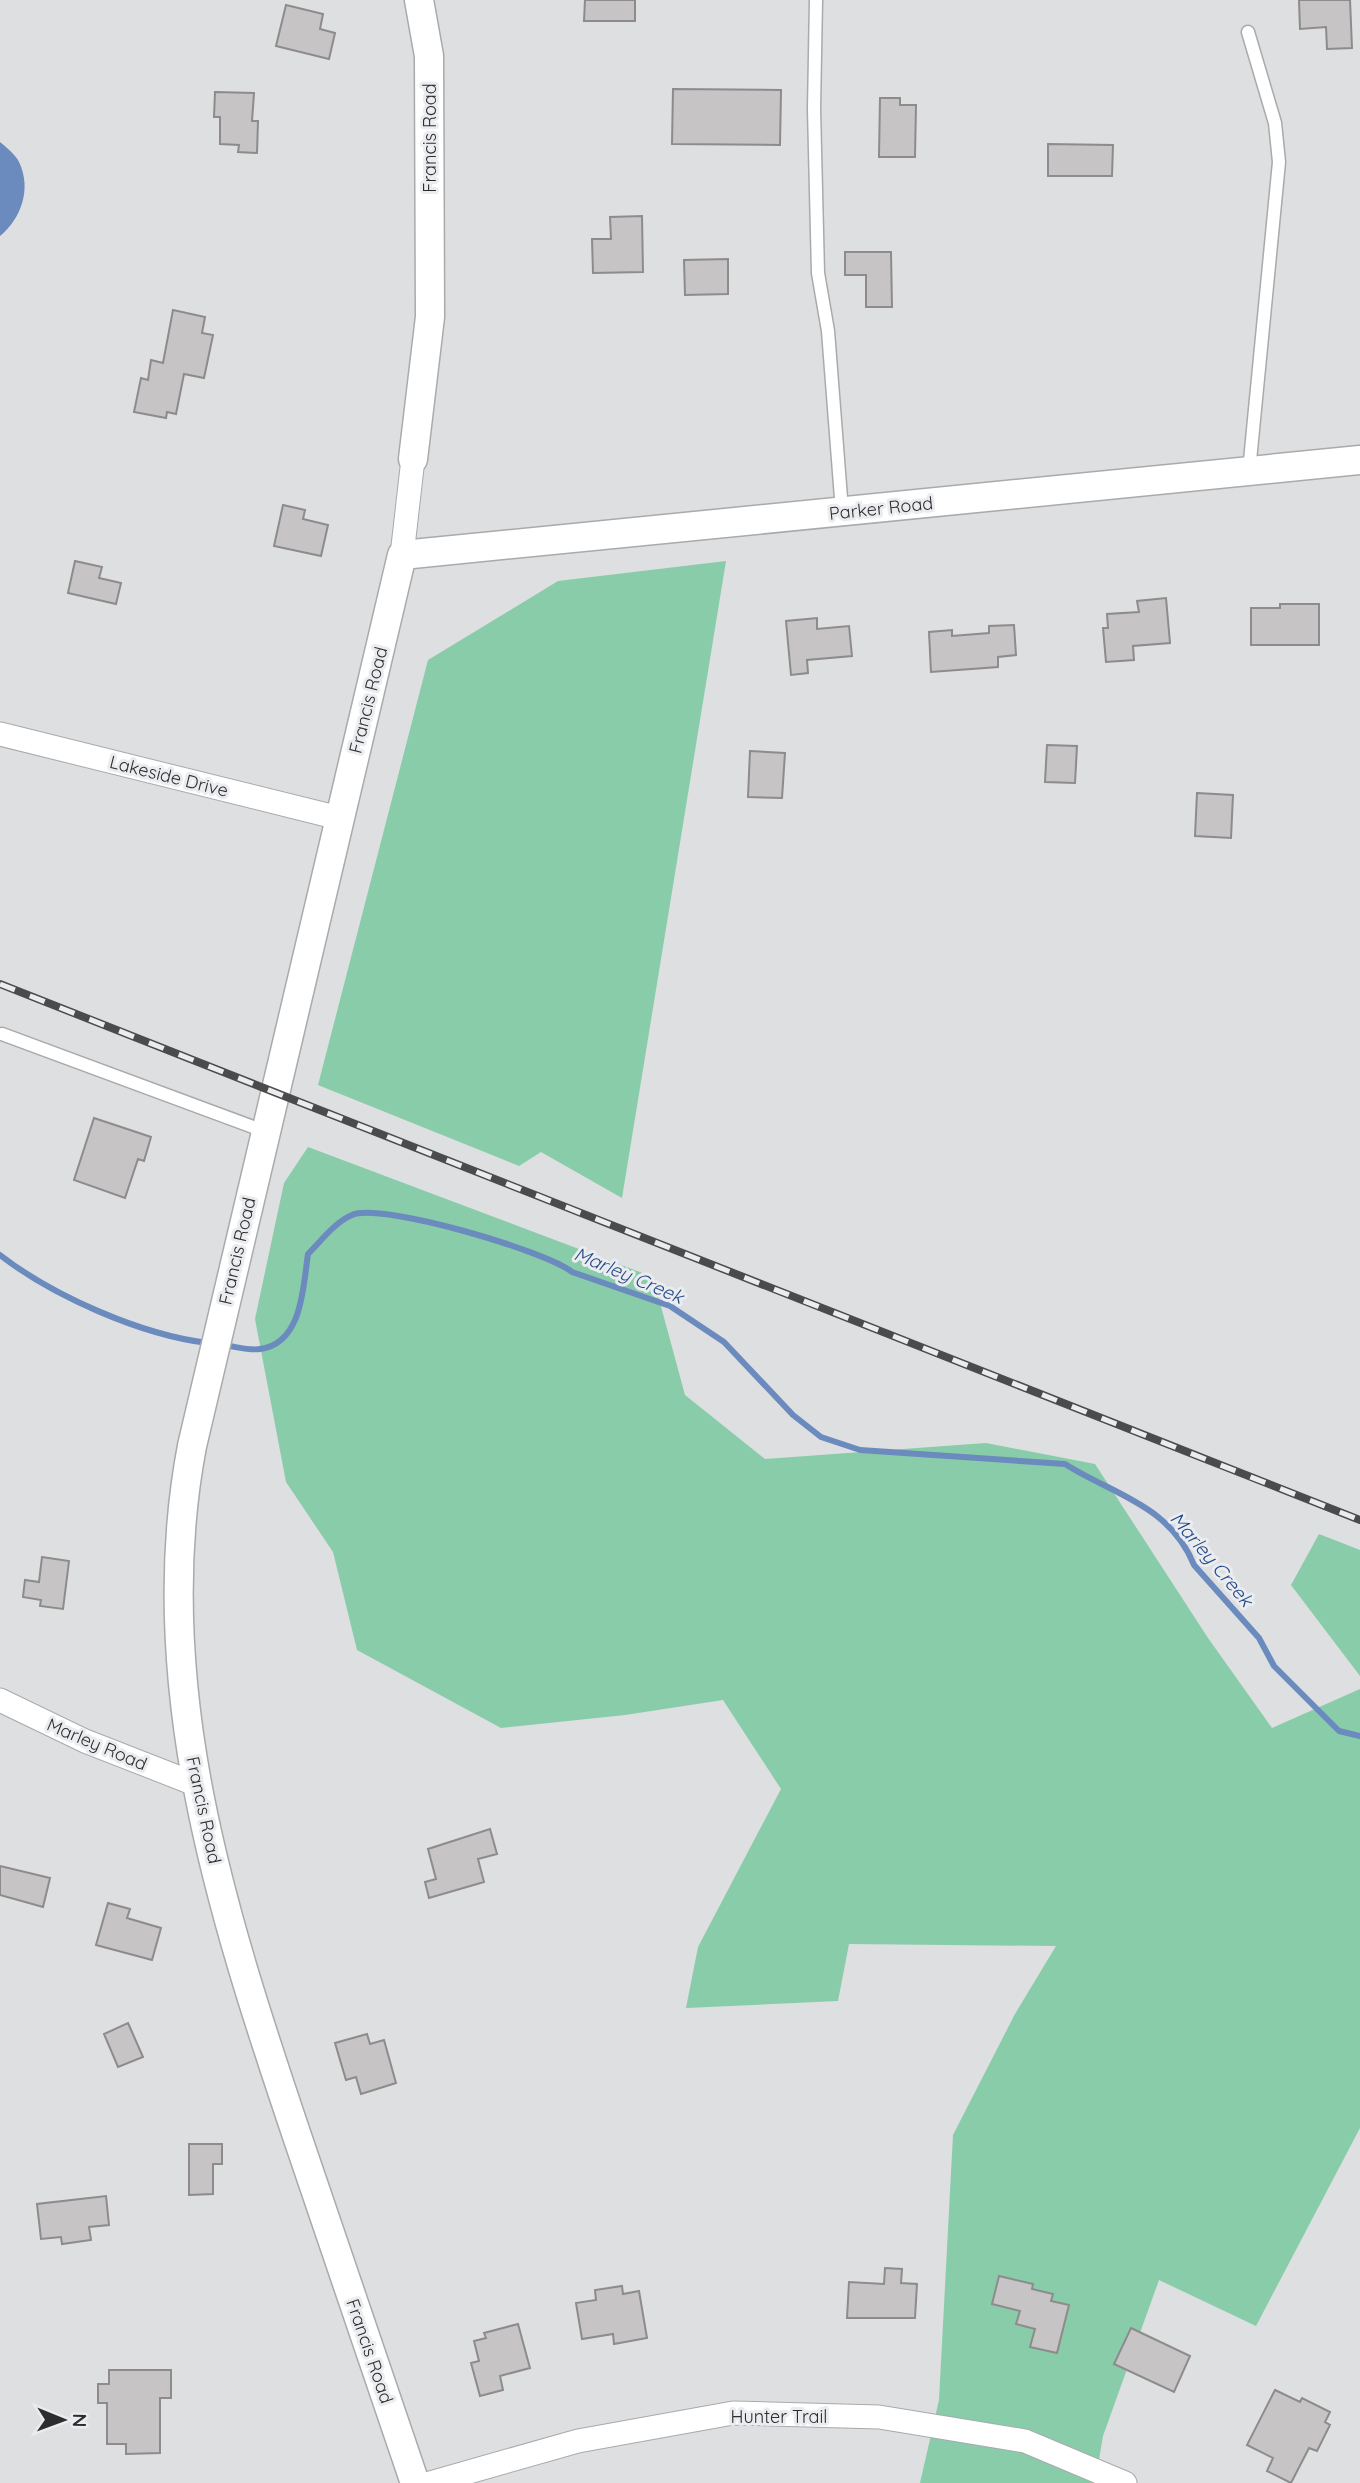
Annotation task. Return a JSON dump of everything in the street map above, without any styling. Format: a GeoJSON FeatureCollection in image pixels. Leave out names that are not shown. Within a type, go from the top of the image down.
{"type":"FeatureCollection","features":[{"type":"Feature","properties":{"kind":"street","name":"Francis Road"},"geometry":{"type":"LineString","coordinates":[[415,2483],[242,1972],[195,1784],[181,1670],[178,1600],[187,1472],[203,1396],[264,1131],[299,1001],[338,818],[402,555],[430,317],[429,56],[419,0]]}},
{"type":"Feature","properties":{"kind":"street","name":"Parker Road"},"geometry":{"type":"LineString","coordinates":[[402,555],[1360,460]]}},
{"type":"Feature","properties":{"kind":"street","name":"Lakeside Drive"},"geometry":{"type":"LineString","coordinates":[[0,734],[338,818]]}},
{"type":"Feature","properties":{"kind":"street","name":"Marley Road"},"geometry":{"type":"LineString","coordinates":[[0,1700],[85,1741],[195,1784]]}},
{"type":"Feature","properties":{"kind":"street","name":"Hunter Trail"},"geometry":{"type":"LineString","coordinates":[[430,2483],[578,2441],[733,2413],[879,2417],[1026,2441],[1125,2483]]}},
{"type":"Feature","properties":{"kind":"lane"},"geometry":{"type":"LineString","coordinates":[[816,0],[814,109],[818,273],[828,331],[842,512]]}},
{"type":"Feature","properties":{"kind":"lane"},"geometry":{"type":"LineString","coordinates":[[1248,32],[1275,123],[1279,162],[1248,471]]}},
{"type":"Feature","properties":{"kind":"lane"},"geometry":{"type":"LineString","coordinates":[[2,1034],[264,1131]]}},
{"type":"Feature","properties":{"kind":"green space"},"geometry":{"type":"Polygon","coordinates":[[[726,561],[622,1198],[541,1152],[519,1166],[318,1085],[428,660],[558,581],[726,561]]]}},
{"type":"Feature","properties":{"kind":"green space"},"geometry":{"type":"Polygon","coordinates":[[[308,1147],[653,1277],[685,1395],[765,1459],[986,1443],[1095,1464],[1208,1638],[1272,1728],[1360,1689],[1360,2128],[1256,2326],[1159,2280],[1103,2436],[1095,2483],[920,2483],[939,2400],[953,2135],[1015,2014],[1056,1946],[849,1944],[838,2001],[686,2008],[698,1947],[781,1789],[723,1700],[625,1715],[501,1728],[357,1650],[333,1552],[286,1482],[255,1319],[284,1183],[308,1147]]]}},
{"type":"Feature","properties":{"kind":"green space"},"geometry":{"type":"Polygon","coordinates":[[[1319,1534],[1360,1550],[1360,1676],[1291,1585],[1319,1534]]]}},
{"type":"Feature","properties":{"kind":"water"},"geometry":{"type":"Polygon","coordinates":[[[0,142],[18,159],[23,172],[24,193],[14,221],[0,236],[0,142]]]}},
{"type":"Feature","properties":{"kind":"building"},"geometry":{"type":"Polygon","coordinates":[[[585,0],[635,0],[635,21],[584,21],[585,0]]]}},
{"type":"Feature","properties":{"kind":"building"},"geometry":{"type":"Polygon","coordinates":[[[1299,0],[1350,0],[1352,48],[1327,49],[1326,27],[1300,29],[1299,0]]]}},
{"type":"Feature","properties":{"kind":"building"},"geometry":{"type":"Polygon","coordinates":[[[286,5],[323,14],[320,29],[335,33],[329,59],[276,46],[286,5]]]}},
{"type":"Feature","properties":{"kind":"building"},"geometry":{"type":"Polygon","coordinates":[[[673,89],[781,90],[780,145],[672,144],[673,89]]]}},
{"type":"Feature","properties":{"kind":"building"},"geometry":{"type":"Polygon","coordinates":[[[215,92],[254,93],[252,121],[258,121],[257,153],[238,152],[239,145],[220,144],[220,117],[214,117],[215,92]]]}},
{"type":"Feature","properties":{"kind":"building"},"geometry":{"type":"Polygon","coordinates":[[[880,98],[900,98],[900,105],[916,105],[915,157],[879,157],[880,98]]]}},
{"type":"Feature","properties":{"kind":"building"},"geometry":{"type":"Polygon","coordinates":[[[1048,144],[1113,145],[1112,176],[1048,176],[1048,144]]]}},
{"type":"Feature","properties":{"kind":"building"},"geometry":{"type":"Polygon","coordinates":[[[642,216],[643,272],[593,273],[592,239],[611,239],[610,217],[642,216]]]}},
{"type":"Feature","properties":{"kind":"building"},"geometry":{"type":"Polygon","coordinates":[[[845,252],[891,252],[892,307],[866,307],[866,275],[845,275],[845,252]]]}},
{"type":"Feature","properties":{"kind":"building"},"geometry":{"type":"Polygon","coordinates":[[[728,259],[728,294],[685,295],[684,260],[728,259]]]}},
{"type":"Feature","properties":{"kind":"building"},"geometry":{"type":"Polygon","coordinates":[[[173,310],[205,317],[202,333],[213,335],[204,378],[184,374],[176,414],[167,412],[166,418],[134,412],[141,378],[148,380],[151,360],[163,363],[173,310]]]}},
{"type":"Feature","properties":{"kind":"building"},"geometry":{"type":"Polygon","coordinates":[[[283,505],[305,510],[303,519],[328,525],[321,556],[274,546],[283,505]]]}},
{"type":"Feature","properties":{"kind":"building"},"geometry":{"type":"Polygon","coordinates":[[[75,561],[102,567],[99,578],[121,583],[116,604],[68,593],[75,561]]]}},
{"type":"Feature","properties":{"kind":"building"},"geometry":{"type":"Polygon","coordinates":[[[1166,598],[1170,643],[1133,646],[1134,660],[1106,662],[1103,628],[1108,628],[1107,614],[1139,612],[1137,601],[1166,598]]]}},
{"type":"Feature","properties":{"kind":"building"},"geometry":{"type":"Polygon","coordinates":[[[1280,604],[1319,604],[1319,645],[1251,645],[1251,608],[1280,608],[1280,604]]]}},
{"type":"Feature","properties":{"kind":"building"},"geometry":{"type":"Polygon","coordinates":[[[817,618],[817,629],[849,626],[852,656],[807,660],[808,673],[791,675],[786,621],[817,618]]]}},
{"type":"Feature","properties":{"kind":"building"},"geometry":{"type":"Polygon","coordinates":[[[1014,625],[1016,655],[998,657],[998,667],[931,672],[929,632],[952,630],[952,636],[989,633],[989,626],[1014,625]]]}},
{"type":"Feature","properties":{"kind":"building"},"geometry":{"type":"Polygon","coordinates":[[[1047,745],[1077,746],[1075,783],[1045,782],[1047,745]]]}},
{"type":"Feature","properties":{"kind":"building"},"geometry":{"type":"Polygon","coordinates":[[[750,751],[785,753],[782,798],[748,797],[750,751]]]}},
{"type":"Feature","properties":{"kind":"building"},"geometry":{"type":"Polygon","coordinates":[[[1197,793],[1233,795],[1231,838],[1195,836],[1197,793]]]}},
{"type":"Feature","properties":{"kind":"building"},"geometry":{"type":"Polygon","coordinates":[[[94,1118],[151,1137],[144,1161],[138,1159],[125,1198],[74,1180],[94,1118]]]}},
{"type":"Feature","properties":{"kind":"building"},"geometry":{"type":"Polygon","coordinates":[[[42,1557],[69,1561],[63,1609],[40,1606],[41,1600],[23,1597],[25,1580],[39,1582],[42,1557]]]}},
{"type":"Feature","properties":{"kind":"building"},"geometry":{"type":"Polygon","coordinates":[[[490,1829],[497,1854],[478,1859],[484,1882],[429,1898],[425,1882],[436,1879],[428,1849],[490,1829]]]}},
{"type":"Feature","properties":{"kind":"building"},"geometry":{"type":"Polygon","coordinates":[[[0,1866],[50,1878],[43,1907],[0,1895],[0,1866]]]}},
{"type":"Feature","properties":{"kind":"building"},"geometry":{"type":"Polygon","coordinates":[[[108,1903],[130,1909],[127,1918],[161,1928],[152,1960],[96,1945],[108,1903]]]}},
{"type":"Feature","properties":{"kind":"building"},"geometry":{"type":"Polygon","coordinates":[[[128,2023],[143,2057],[118,2067],[104,2034],[128,2023]]]}},
{"type":"Feature","properties":{"kind":"building"},"geometry":{"type":"Polygon","coordinates":[[[367,2034],[370,2044],[384,2040],[396,2083],[361,2094],[356,2077],[346,2080],[335,2043],[367,2034]]]}},
{"type":"Feature","properties":{"kind":"building"},"geometry":{"type":"Polygon","coordinates":[[[189,2144],[222,2144],[222,2164],[213,2164],[213,2194],[189,2195],[189,2144]]]}},
{"type":"Feature","properties":{"kind":"building"},"geometry":{"type":"Polygon","coordinates":[[[106,2196],[109,2225],[89,2227],[91,2240],[62,2244],[61,2237],[41,2239],[37,2204],[106,2196]]]}},
{"type":"Feature","properties":{"kind":"building"},"geometry":{"type":"Polygon","coordinates":[[[885,2268],[902,2269],[901,2283],[917,2284],[915,2318],[847,2318],[849,2282],[884,2284],[885,2268]]]}},
{"type":"Feature","properties":{"kind":"building"},"geometry":{"type":"Polygon","coordinates":[[[999,2276],[1033,2284],[1032,2289],[1053,2294],[1051,2301],[1069,2305],[1057,2353],[1030,2347],[1035,2329],[1016,2324],[1020,2311],[992,2304],[999,2276]]]}},
{"type":"Feature","properties":{"kind":"building"},"geometry":{"type":"Polygon","coordinates":[[[622,2286],[623,2294],[639,2291],[647,2338],[614,2344],[613,2334],[582,2339],[576,2303],[596,2300],[595,2290],[622,2286]]]}},
{"type":"Feature","properties":{"kind":"building"},"geometry":{"type":"Polygon","coordinates":[[[518,2324],[530,2368],[500,2376],[503,2390],[480,2396],[471,2363],[479,2361],[474,2341],[486,2338],[484,2333],[518,2324]]]}},
{"type":"Feature","properties":{"kind":"building"},"geometry":{"type":"Polygon","coordinates":[[[1131,2328],[1190,2356],[1174,2392],[1114,2364],[1131,2328]]]}},
{"type":"Feature","properties":{"kind":"building"},"geometry":{"type":"Polygon","coordinates":[[[109,2370],[171,2370],[171,2398],[160,2398],[160,2453],[126,2454],[126,2444],[107,2444],[107,2403],[98,2403],[98,2384],[109,2384],[109,2370]]]}},
{"type":"Feature","properties":{"kind":"building"},"geometry":{"type":"Polygon","coordinates":[[[1275,2390],[1300,2402],[1302,2398],[1330,2412],[1325,2422],[1330,2425],[1317,2451],[1309,2448],[1291,2483],[1267,2471],[1273,2458],[1247,2445],[1275,2390]]]}},
{"type":"Feature","properties":{"kind":"waterway","name":"Marley Creek"},"geometry":{"type":"LineString","coordinates":[[222,1345],[260,1349],[274,1345],[285,1336],[293,1325],[302,1297],[308,1254],[334,1227],[352,1215],[395,1215],[499,1241],[531,1252],[572,1272],[670,1306],[724,1342],[793,1415],[821,1437],[860,1450],[1065,1464],[1138,1503],[1170,1528],[1194,1565],[1259,1638],[1274,1666],[1339,1731],[1360,1736]]}},
{"type":"Feature","properties":{"kind":"waterway","name":"Marley Creek"},"geometry":{"type":"LineString","coordinates":[[0,1255],[45,1285],[99,1311],[155,1332],[208,1343]]}},
{"type":"Feature","properties":{"kind":"railway"},"geometry":{"type":"LineString","coordinates":[[0,984],[1360,1520]]}}]}
